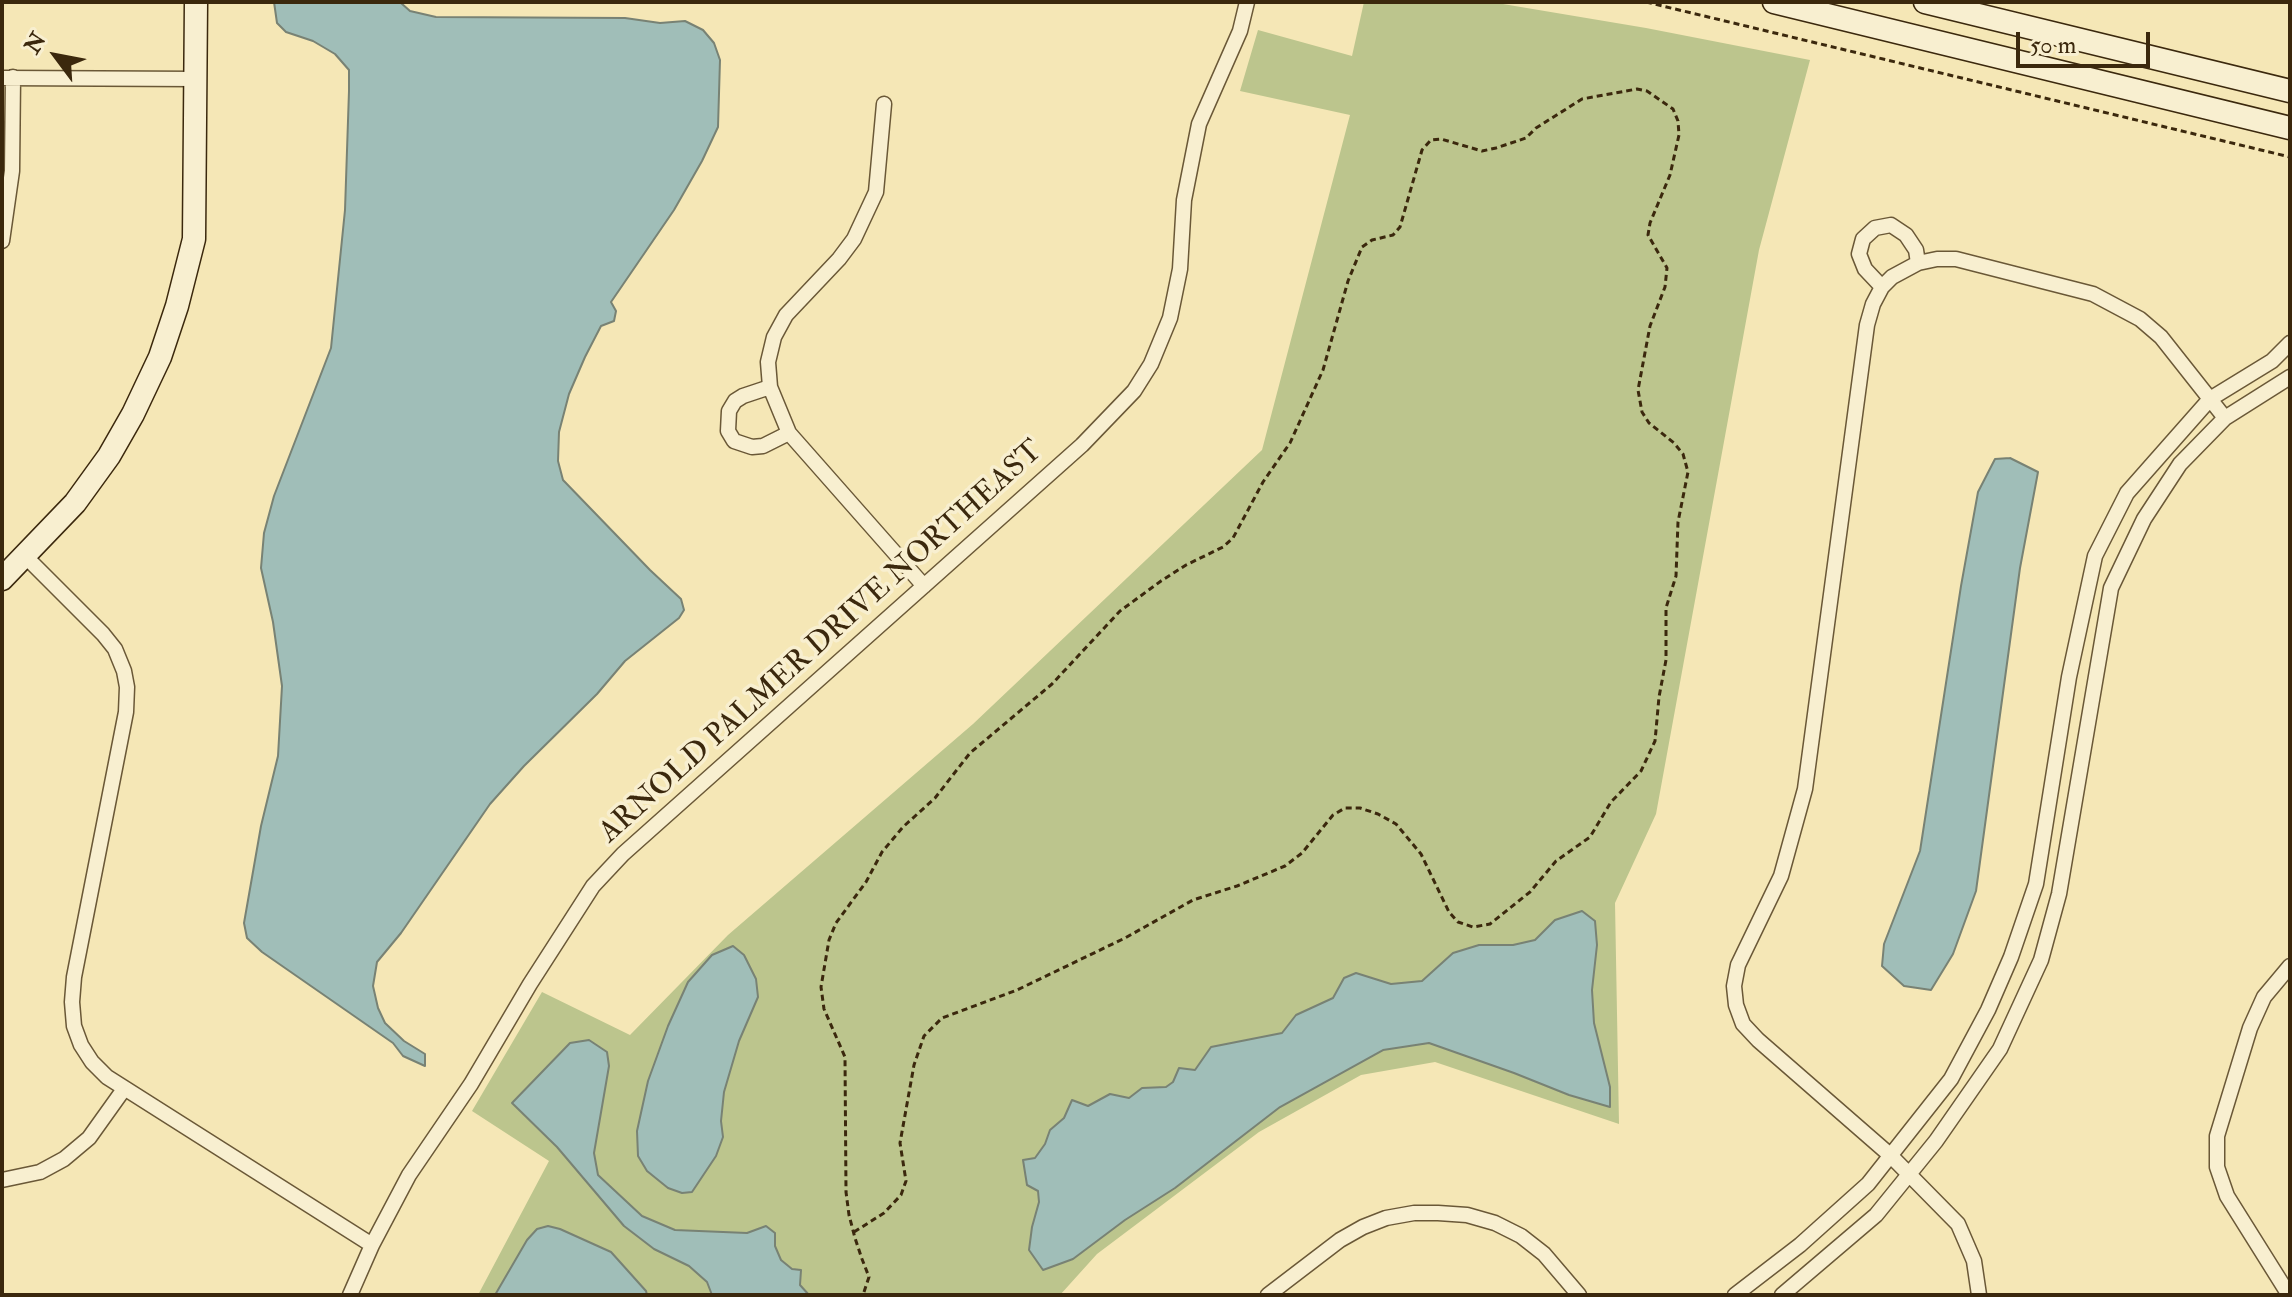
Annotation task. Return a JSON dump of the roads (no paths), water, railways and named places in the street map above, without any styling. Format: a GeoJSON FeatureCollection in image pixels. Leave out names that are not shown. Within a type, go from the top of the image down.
{"type":"FeatureCollection","features":[{"type":"Feature","properties":{"kind":"main road"},"geometry":{"type":"LineString","coordinates":[[2,579],[75,503],[109,456],[160,357],[194,239],[196,2]]}},
{"type":"Feature","properties":{"kind":"main road"},"geometry":{"type":"LineString","coordinates":[[1774,2],[2290,128]]}},
{"type":"Feature","properties":{"kind":"main road"},"geometry":{"type":"LineString","coordinates":[[1925,2],[2290,91]]}},
{"type":"Feature","properties":{"kind":"street","name":"ARNOLD PALMER DRIVE NORTHEAST"},"geometry":{"type":"LineString","coordinates":[[350,1295],[409,1175],[471,1084],[593,886],[623,854],[1082,445],[1134,391],[1151,364],[1170,318],[1180,269],[1184,200],[1199,124],[1240,31],[1247,2]]}},
{"type":"Feature","properties":{"kind":"street"},"geometry":{"type":"LineString","coordinates":[[2,241],[12,171],[7,78],[197,79]]}},
{"type":"Feature","properties":{"kind":"street"},"geometry":{"type":"LineString","coordinates":[[884,104],[876,192],[854,239],[799,300],[774,337],[768,362],[770,387],[789,433],[924,586]]}},
{"type":"Feature","properties":{"kind":"street"},"geometry":{"type":"LineString","coordinates":[[1882,287],[1865,269],[1859,254],[1863,239],[1875,228],[1891,225],[1906,235],[1916,250],[1918,263]]}},
{"type":"Feature","properties":{"kind":"street"},"geometry":{"type":"LineString","coordinates":[[1979,1295],[1974,1261],[1958,1224],[1890,1155],[1750,1032],[1743,1024],[1736,1005],[1734,986],[1738,965],[1781,876],[1800,812],[1867,325],[1873,304],[1882,287],[1903,269],[1918,263],[1956,259],[2093,294],[2140,319],[2161,337],[2225,418]]}},
{"type":"Feature","properties":{"kind":"street"},"geometry":{"type":"LineString","coordinates":[[1735,1295],[1800,1245],[1868,1184],[1951,1079],[1988,1010],[2011,957],[2036,884],[2069,677],[2095,556],[2127,493],[2210,399],[2272,361],[2290,343]]}},
{"type":"Feature","properties":{"kind":"street"},"geometry":{"type":"LineString","coordinates":[[1782,1295],[1876,1215],[1936,1141],[2000,1049],[2041,960],[2059,894],[2111,588],[2144,519],[2180,464],[2225,418],[2290,377]]}},
{"type":"Feature","properties":{"kind":"street"},"geometry":{"type":"LineString","coordinates":[[770,387],[735,401],[729,411],[728,431],[734,441],[752,447],[763,446],[789,433]]}},
{"type":"Feature","properties":{"kind":"street"},"geometry":{"type":"LineString","coordinates":[[26,557],[103,634],[115,649],[126,679],[126,712],[74,977],[74,1026],[81,1045],[107,1077],[124,1089],[372,1245]]}},
{"type":"Feature","properties":{"kind":"street"},"geometry":{"type":"LineString","coordinates":[[2289,1295],[2227,1196],[2217,1167],[2217,1136],[2250,1028],[2264,997],[2290,966]]}},
{"type":"Feature","properties":{"kind":"street"},"geometry":{"type":"LineString","coordinates":[[2,1180],[40,1172],[64,1159],[89,1138],[124,1089]]}},
{"type":"Feature","properties":{"kind":"street"},"geometry":{"type":"LineString","coordinates":[[1268,1295],[1340,1240],[1363,1227],[1386,1218],[1426,1213],[1467,1215],[1495,1223],[1521,1236],[1544,1254],[1579,1295]]}},
{"type":"Feature","properties":{"kind":"water"},"geometry":{"type":"Polygon","coordinates":[[[274,2],[401,3],[410,11],[436,17],[625,18],[660,23],[685,21],[703,30],[714,43],[720,60],[718,127],[674,210],[611,302],[616,311],[614,321],[601,326],[585,357],[569,394],[559,432],[558,461],[563,480],[681,599],[684,610],[679,618],[625,661],[490,804],[401,933],[377,962],[373,986],[378,1008],[385,1023],[404,1041],[425,1054],[425,1066],[403,1056],[393,1043],[262,952],[247,938],[244,923],[261,826],[278,756],[282,686],[261,568],[264,533],[274,496],[331,348],[345,210],[349,91],[349,70],[335,54],[313,41],[286,32],[277,23],[274,2]]]}},
{"type":"Feature","properties":{"kind":"water"},"geometry":{"type":"Polygon","coordinates":[[[2010,458],[2038,472],[2020,568],[1976,891],[1953,954],[1931,990],[1904,986],[1882,966],[1884,944],[1920,851],[1978,492],[1995,459],[2010,458]]]}},
{"type":"Feature","properties":{"kind":"water"},"geometry":{"type":"Polygon","coordinates":[[[1582,911],[1595,921],[1594,1023],[1610,1087],[1610,1107],[1429,1043],[1383,1050],[1280,1107],[1175,1188],[1073,1259],[1043,1270],[1029,1250],[1039,1202],[1038,1191],[1027,1185],[1023,1160],[1035,1158],[1050,1130],[1064,1118],[1072,1100],[1088,1106],[1110,1094],[1129,1098],[1142,1088],[1166,1087],[1173,1082],[1179,1068],[1195,1070],[1211,1047],[1282,1033],[1296,1015],[1333,998],[1344,978],[1356,973],[1391,984],[1422,981],[1453,953],[1479,945],[1513,945],[1535,940],[1555,920],[1582,911]]]}},
{"type":"Feature","properties":{"kind":"water"},"geometry":{"type":"Polygon","coordinates":[[[733,946],[744,955],[756,979],[758,997],[739,1041],[724,1092],[723,1137],[716,1156],[692,1192],[682,1193],[668,1188],[647,1171],[638,1156],[637,1131],[648,1081],[688,982],[712,955],[733,946]]]}},
{"type":"Feature","properties":{"kind":"water"},"geometry":{"type":"Polygon","coordinates":[[[589,1040],[607,1052],[609,1066],[594,1153],[598,1175],[642,1216],[675,1230],[747,1233],[766,1226],[775,1233],[775,1246],[781,1260],[792,1269],[801,1270],[800,1285],[809,1295],[712,1295],[707,1282],[689,1266],[654,1249],[624,1226],[557,1147],[512,1103],[570,1043],[589,1040]]]}},
{"type":"Feature","properties":{"kind":"water"},"geometry":{"type":"Polygon","coordinates":[[[548,1226],[611,1252],[647,1295],[495,1295],[527,1240],[537,1229],[548,1226]]]}}]}
